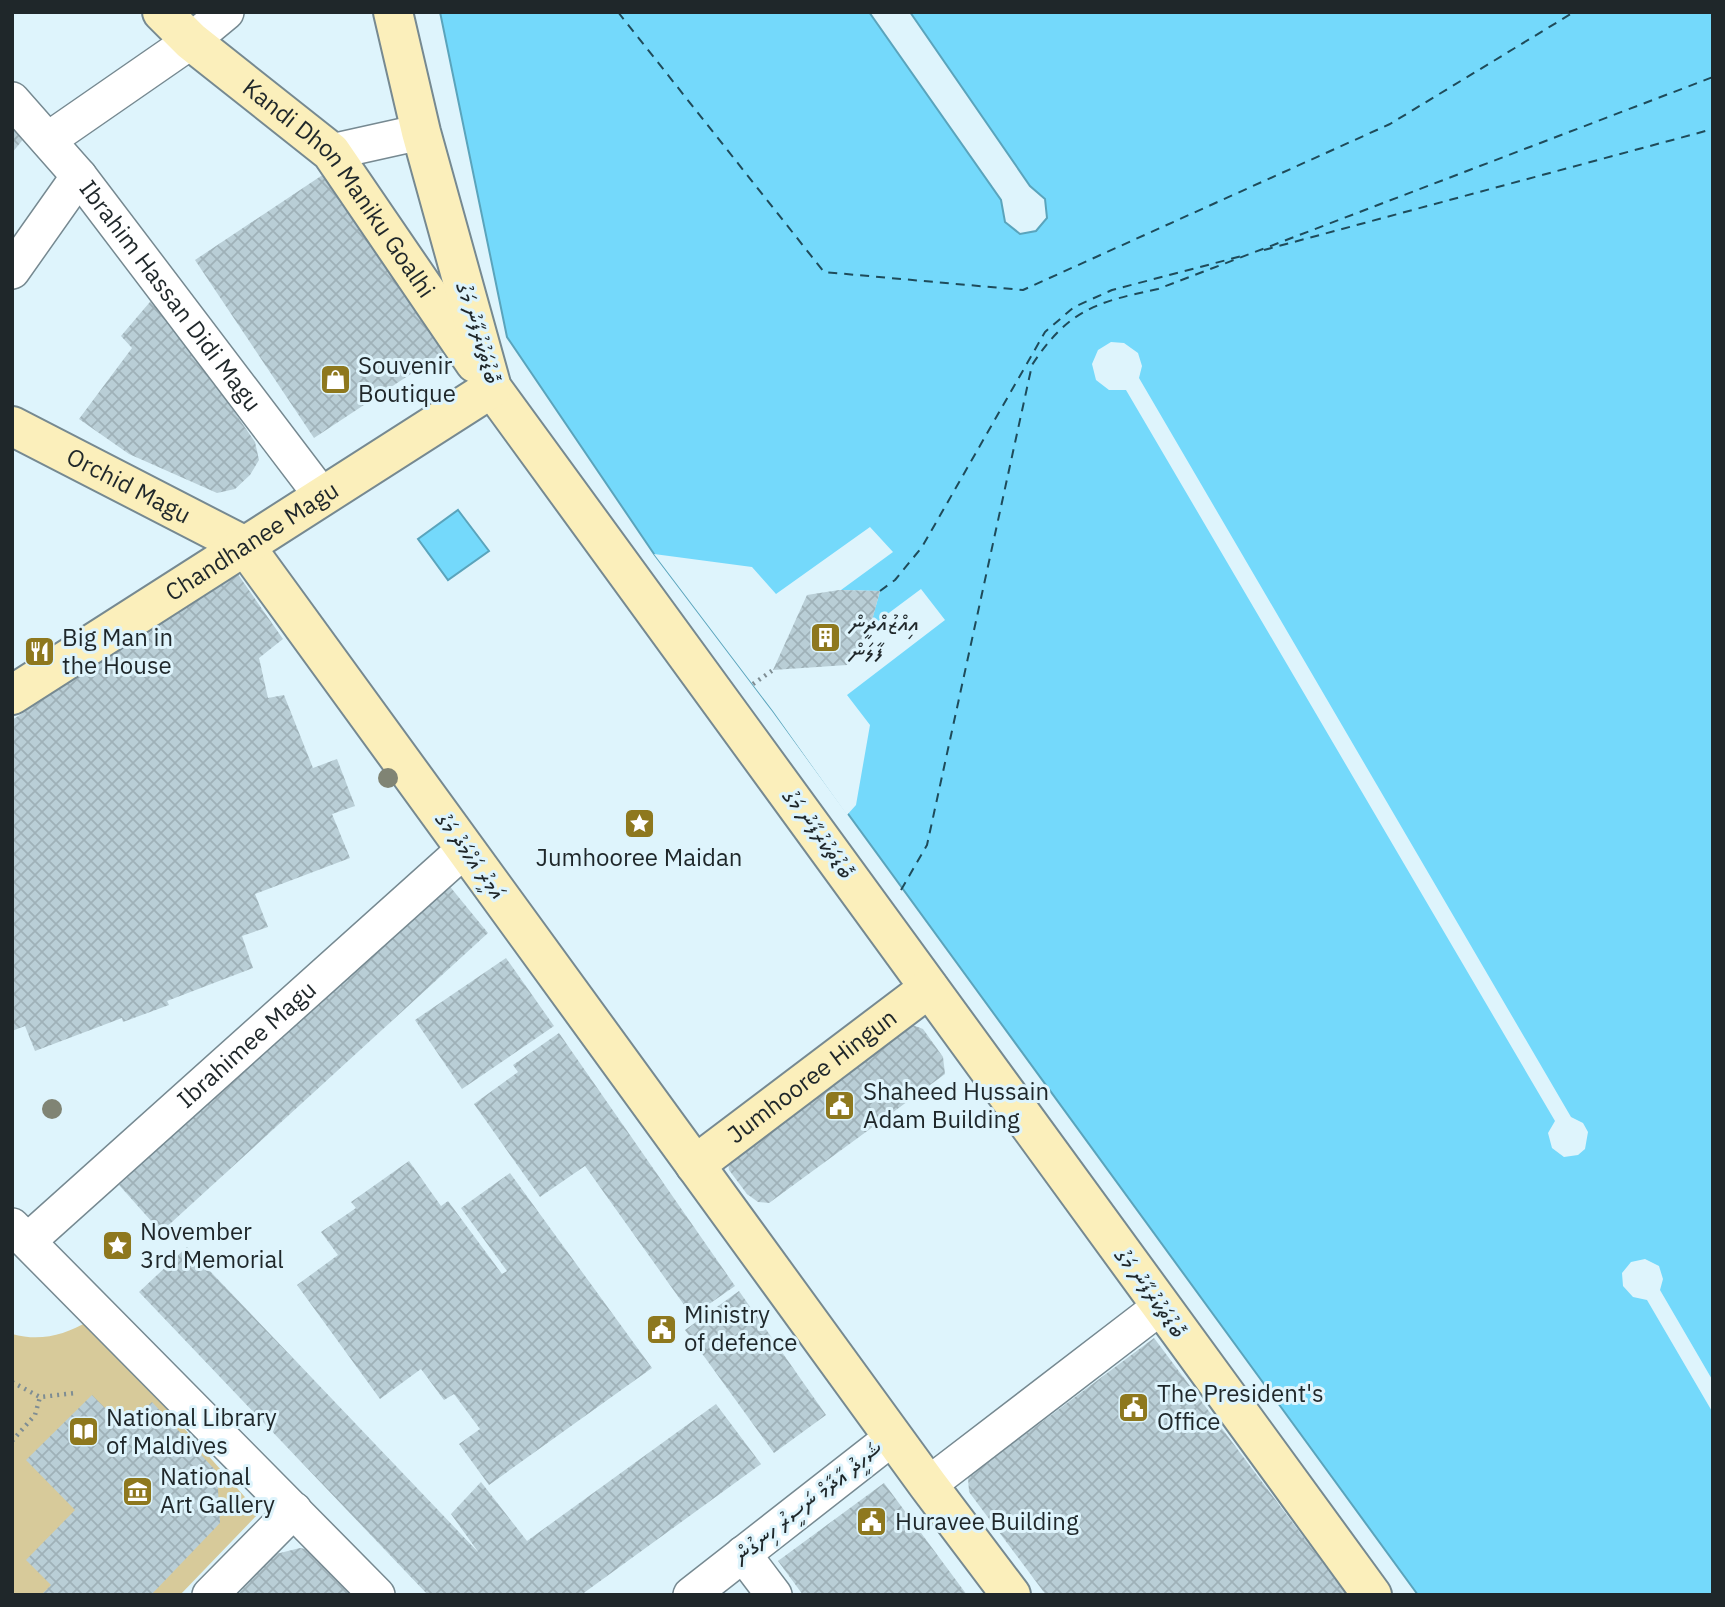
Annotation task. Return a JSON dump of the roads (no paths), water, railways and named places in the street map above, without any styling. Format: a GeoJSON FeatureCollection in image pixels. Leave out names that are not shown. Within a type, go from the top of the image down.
{"type":"FeatureCollection","features":[{"type":"Feature","properties":{"kind":"street","name":"Kandi Dhon Maniku Goalhi"},"geometry":{"type":"LineString","coordinates":[[162,12],[191,41],[331,152],[492,388]]}},
{"type":"Feature","properties":{"kind":"street"},"geometry":{"type":"LineString","coordinates":[[48,139],[191,41],[226,12]]}},
{"type":"Feature","properties":{"kind":"street","name":"ބޮޑުތަކުރުފާނު މަގު"},"geometry":{"type":"LineString","coordinates":[[393,12],[421,132],[492,388],[1372,1595]]}},
{"type":"Feature","properties":{"kind":"street","name":"Ibrahim Hassan Didi Magu"},"geometry":{"type":"LineString","coordinates":[[12,100],[79,176],[322,496]]}},
{"type":"Feature","properties":{"kind":"street"},"geometry":{"type":"LineString","coordinates":[[331,152],[421,132]]}},
{"type":"Feature","properties":{"kind":"street"},"geometry":{"type":"LineString","coordinates":[[12,271],[79,176]]}},
{"type":"Feature","properties":{"kind":"street","name":"Chandhanee Magu"},"geometry":{"type":"LineString","coordinates":[[12,695],[492,388]]}},
{"type":"Feature","properties":{"kind":"street","name":"Orchid Magu"},"geometry":{"type":"LineString","coordinates":[[12,426],[245,546]]}},
{"type":"Feature","properties":{"kind":"street","name":"އަމީރު އަހްމަދު މަގު"},"geometry":{"type":"LineString","coordinates":[[245,546],[893,1437]]}},
{"type":"Feature","properties":{"kind":"street","name":"Ibrahimee Magu"},"geometry":{"type":"LineString","coordinates":[[20,1233],[465,849]]}},
{"type":"Feature","properties":{"kind":"street","name":"Jumhooree Hingun"},"geometry":{"type":"LineString","coordinates":[[695,1165],[929,988]]}},
{"type":"Feature","properties":{"kind":"street"},"geometry":{"type":"LineString","coordinates":[[20,1233],[377,1595]]}},
{"type":"Feature","properties":{"kind":"street"},"geometry":{"type":"LineString","coordinates":[[928,1485],[1160,1307]]}},
{"type":"Feature","properties":{"kind":"street"},"geometry":{"type":"LineString","coordinates":[[893,1437],[1011,1595]]}},
{"type":"Feature","properties":{"kind":"street","name":"ޝަހީދު އާދާމް ނަސީރު ހިނގުން"},"geometry":{"type":"LineString","coordinates":[[691,1595],[893,1437]]}},
{"type":"Feature","properties":{"kind":"street"},"geometry":{"type":"LineString","coordinates":[[210,1595],[294,1510]]}},
{"type":"Feature","properties":{"kind":"street"},"geometry":{"type":"LineString","coordinates":[[743,1554],[774,1595]]}},
{"type":"Feature","properties":{"kind":"water"},"geometry":{"type":"Polygon","coordinates":[[[440,12],[869,12],[1001,200],[1005,222],[1020,234],[1036,231],[1047,218],[1045,199],[1030,186],[910,12],[1713,12],[1713,1595],[1418,1595],[773,711],[654,554],[507,337],[440,12]]]}},
{"type":"Feature","properties":{"kind":"water"},"geometry":{"type":"Polygon","coordinates":[[[458,510],[489,551],[448,580],[418,539],[458,510]]]}},
{"type":"Feature","properties":{"kind":"place","name":"Souvenir Boutique"},"geometry":{"type":"Point","coordinates":[335,380]}},
{"type":"Feature","properties":{"kind":"place","name":"އިއްޒުއްދީން ފާލަން"},"geometry":{"type":"Point","coordinates":[826,638]}},
{"type":"Feature","properties":{"kind":"place","name":"Big Man in the House"},"geometry":{"type":"Point","coordinates":[39,652]}},
{"type":"Feature","properties":{"kind":"place","name":"Jumhooree Maidan"},"geometry":{"type":"Point","coordinates":[639,824]}},
{"type":"Feature","properties":{"kind":"place","name":"Shaheed Hussain Adam Building"},"geometry":{"type":"Point","coordinates":[840,1106]}},
{"type":"Feature","properties":{"kind":"place","name":"November 3rd Memorial"},"geometry":{"type":"Point","coordinates":[117,1246]}},
{"type":"Feature","properties":{"kind":"place","name":"Ministry of defence"},"geometry":{"type":"Point","coordinates":[661,1329]}},
{"type":"Feature","properties":{"kind":"place","name":"The President's Office"},"geometry":{"type":"Point","coordinates":[1134,1408]}},
{"type":"Feature","properties":{"kind":"place","name":"National Library of Maldives"},"geometry":{"type":"Point","coordinates":[83,1432]}},
{"type":"Feature","properties":{"kind":"place","name":"National Art Gallery"},"geometry":{"type":"Point","coordinates":[137,1491]}},
{"type":"Feature","properties":{"kind":"place","name":"Huravee Building"},"geometry":{"type":"Point","coordinates":[872,1522]}}]}
